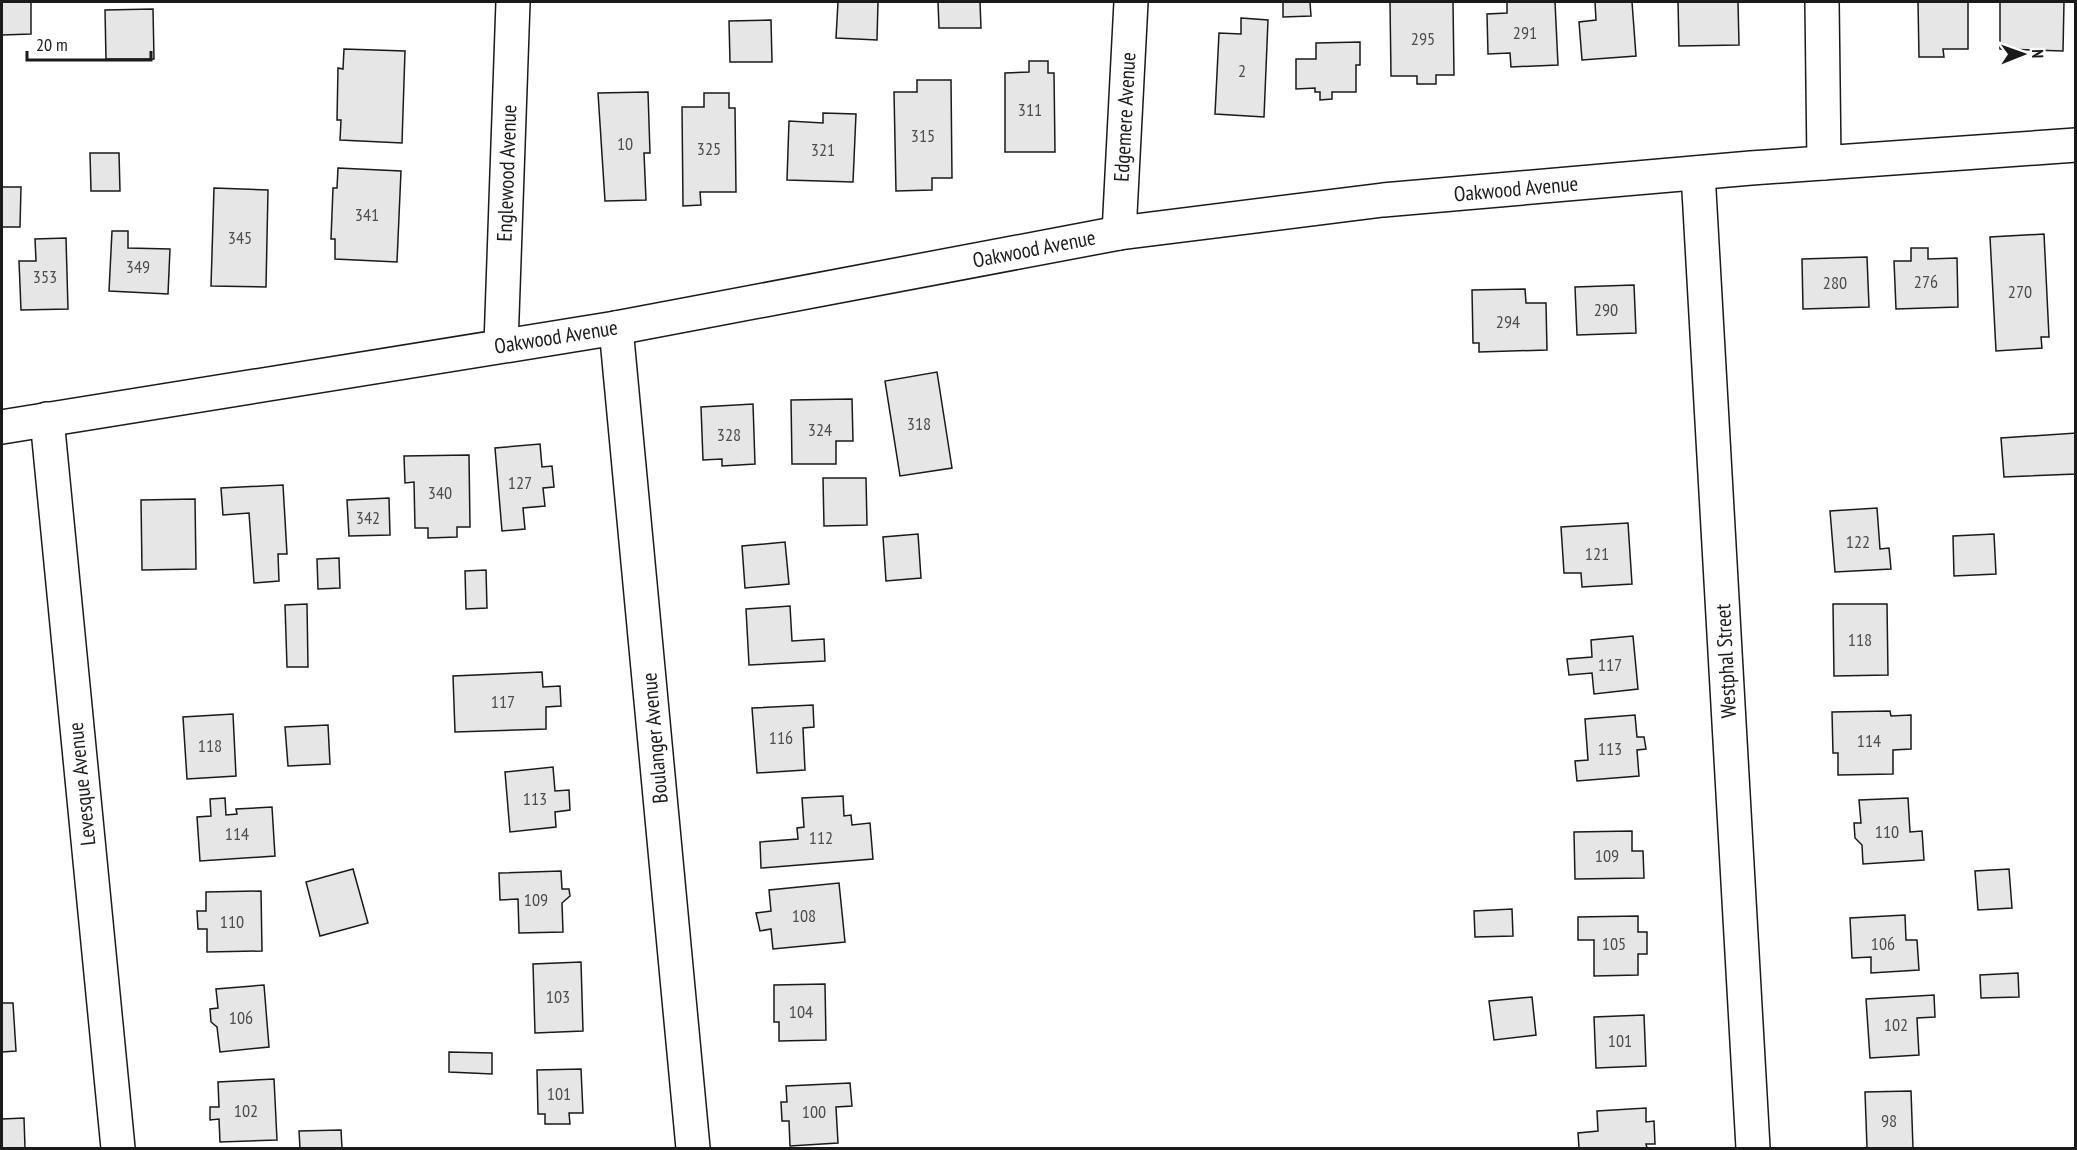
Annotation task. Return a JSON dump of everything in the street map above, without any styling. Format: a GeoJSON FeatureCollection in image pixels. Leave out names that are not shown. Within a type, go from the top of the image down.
{"type":"FeatureCollection","features":[{"type":"Feature","properties":{"kind":"street","name":"Englewood Avenue"},"geometry":{"type":"LineString","coordinates":[[501,345],[513,2]]}},
{"type":"Feature","properties":{"kind":"street","name":"Edgemere Avenue"},"geometry":{"type":"LineString","coordinates":[[1119,233],[1131,2]]}},
{"type":"Feature","properties":{"kind":"street"},"geometry":{"type":"LineString","coordinates":[[1822,2],[1824,163]]}},
{"type":"Feature","properties":{"kind":"street","name":"Oakwood Avenue"},"geometry":{"type":"LineString","coordinates":[[2,427],[616,328],[1119,233],[1383,200],[1824,163],[2076,145]]}},
{"type":"Feature","properties":{"kind":"street","name":"Westphal Street"},"geometry":{"type":"LineString","coordinates":[[1698,173],[1753,1149]]}},
{"type":"Feature","properties":{"kind":"street","name":"Boulanger Avenue"},"geometry":{"type":"LineString","coordinates":[[616,328],[693,1149]]}},
{"type":"Feature","properties":{"kind":"street","name":"Levesque Avenue"},"geometry":{"type":"LineString","coordinates":[[47,419],[118,1149]]}},
{"type":"Feature","properties":{"kind":"building"},"geometry":{"type":"Polygon","coordinates":[[[2,2],[31,2],[31,34],[2,35],[2,2]]]}},
{"type":"Feature","properties":{"kind":"building"},"geometry":{"type":"Polygon","coordinates":[[[838,2],[878,2],[877,40],[836,38],[838,2]]]}},
{"type":"Feature","properties":{"kind":"building"},"geometry":{"type":"Polygon","coordinates":[[[938,2],[980,2],[981,28],[939,28],[938,2]]]}},
{"type":"Feature","properties":{"kind":"building"},"geometry":{"type":"Polygon","coordinates":[[[1283,2],[1310,2],[1311,16],[1283,17],[1283,2]]]}},
{"type":"Feature","properties":{"kind":"building"},"geometry":{"type":"Polygon","coordinates":[[[1390,2],[1453,2],[1454,75],[1436,75],[1436,84],[1417,84],[1417,76],[1391,76],[1390,2]]]}},
{"type":"Feature","properties":{"kind":"building"},"geometry":{"type":"Polygon","coordinates":[[[1507,2],[1555,2],[1558,65],[1511,67],[1510,53],[1488,54],[1487,14],[1507,13],[1507,2]]]}},
{"type":"Feature","properties":{"kind":"building"},"geometry":{"type":"Polygon","coordinates":[[[1595,2],[1632,2],[1636,56],[1582,60],[1579,22],[1596,20],[1595,2]]]}},
{"type":"Feature","properties":{"kind":"building"},"geometry":{"type":"Polygon","coordinates":[[[1678,2],[1738,2],[1739,45],[1679,46],[1678,2]]]}},
{"type":"Feature","properties":{"kind":"building"},"geometry":{"type":"Polygon","coordinates":[[[1918,2],[1968,2],[1968,49],[1943,49],[1944,57],[1919,57],[1918,2]]]}},
{"type":"Feature","properties":{"kind":"building"},"geometry":{"type":"Polygon","coordinates":[[[2000,2],[2064,2],[2063,51],[2000,49],[2000,2]]]}},
{"type":"Feature","properties":{"kind":"building"},"geometry":{"type":"Polygon","coordinates":[[[153,9],[154,59],[106,59],[105,10],[153,9]]]}},
{"type":"Feature","properties":{"kind":"building"},"geometry":{"type":"Polygon","coordinates":[[[1241,18],[1268,20],[1264,117],[1215,114],[1219,33],[1241,34],[1241,18]]]}},
{"type":"Feature","properties":{"kind":"building"},"geometry":{"type":"Polygon","coordinates":[[[771,20],[772,62],[730,62],[729,21],[771,20]]]}},
{"type":"Feature","properties":{"kind":"building"},"geometry":{"type":"Polygon","coordinates":[[[1360,42],[1360,65],[1356,65],[1356,92],[1332,92],[1332,99],[1320,100],[1320,92],[1315,92],[1315,88],[1296,89],[1296,59],[1316,59],[1316,43],[1360,42]]]}},
{"type":"Feature","properties":{"kind":"building"},"geometry":{"type":"Polygon","coordinates":[[[344,49],[405,51],[402,143],[340,140],[341,120],[337,120],[338,68],[343,69],[344,49]]]}},
{"type":"Feature","properties":{"kind":"building"},"geometry":{"type":"Polygon","coordinates":[[[1029,61],[1048,61],[1048,73],[1054,73],[1055,152],[1005,152],[1005,73],[1029,72],[1029,61]]]}},
{"type":"Feature","properties":{"kind":"building"},"geometry":{"type":"Polygon","coordinates":[[[917,80],[951,80],[952,178],[932,178],[932,190],[896,191],[894,92],[917,92],[917,80]]]}},
{"type":"Feature","properties":{"kind":"building"},"geometry":{"type":"Polygon","coordinates":[[[648,92],[650,153],[644,153],[646,200],[605,201],[598,93],[648,92]]]}},
{"type":"Feature","properties":{"kind":"building"},"geometry":{"type":"Polygon","coordinates":[[[704,93],[729,93],[729,108],[735,108],[736,192],[700,192],[701,205],[683,206],[682,107],[704,107],[704,93]]]}},
{"type":"Feature","properties":{"kind":"building"},"geometry":{"type":"Polygon","coordinates":[[[823,113],[856,114],[853,182],[787,180],[789,121],[823,123],[823,113]]]}},
{"type":"Feature","properties":{"kind":"building"},"geometry":{"type":"Polygon","coordinates":[[[90,153],[119,153],[120,191],[91,191],[90,153]]]}},
{"type":"Feature","properties":{"kind":"building"},"geometry":{"type":"Polygon","coordinates":[[[338,168],[401,171],[397,262],[335,259],[335,239],[331,239],[333,188],[337,188],[338,168]]]}},
{"type":"Feature","properties":{"kind":"building"},"geometry":{"type":"Polygon","coordinates":[[[2,187],[21,187],[20,227],[2,227],[2,187]]]}},
{"type":"Feature","properties":{"kind":"building"},"geometry":{"type":"Polygon","coordinates":[[[214,188],[268,190],[266,287],[211,286],[214,188]]]}},
{"type":"Feature","properties":{"kind":"building"},"geometry":{"type":"Polygon","coordinates":[[[112,231],[128,231],[128,248],[170,249],[168,294],[109,291],[112,231]]]}},
{"type":"Feature","properties":{"kind":"building"},"geometry":{"type":"Polygon","coordinates":[[[2044,234],[2049,337],[2041,337],[2042,348],[1996,351],[1990,237],[2044,234]]]}},
{"type":"Feature","properties":{"kind":"building"},"geometry":{"type":"Polygon","coordinates":[[[66,238],[68,309],[21,310],[19,261],[36,261],[35,239],[66,238]]]}},
{"type":"Feature","properties":{"kind":"building"},"geometry":{"type":"Polygon","coordinates":[[[1911,248],[1928,248],[1928,259],[1957,258],[1958,307],[1896,309],[1894,261],[1911,261],[1911,248]]]}},
{"type":"Feature","properties":{"kind":"building"},"geometry":{"type":"Polygon","coordinates":[[[1867,257],[1869,307],[1803,309],[1802,259],[1867,257]]]}},
{"type":"Feature","properties":{"kind":"building"},"geometry":{"type":"Polygon","coordinates":[[[1634,285],[1636,333],[1577,335],[1575,287],[1634,285]]]}},
{"type":"Feature","properties":{"kind":"building"},"geometry":{"type":"Polygon","coordinates":[[[1525,289],[1526,303],[1546,303],[1547,350],[1479,352],[1479,343],[1473,343],[1472,290],[1525,289]]]}},
{"type":"Feature","properties":{"kind":"building"},"geometry":{"type":"Polygon","coordinates":[[[937,372],[952,468],[900,476],[885,381],[937,372]]]}},
{"type":"Feature","properties":{"kind":"building"},"geometry":{"type":"Polygon","coordinates":[[[852,399],[853,441],[836,441],[836,464],[792,464],[791,400],[852,399]]]}},
{"type":"Feature","properties":{"kind":"building"},"geometry":{"type":"Polygon","coordinates":[[[753,404],[755,464],[722,466],[722,459],[703,460],[701,407],[753,404]]]}},
{"type":"Feature","properties":{"kind":"building"},"geometry":{"type":"Polygon","coordinates":[[[2076,433],[2076,474],[2004,477],[2001,438],[2076,433]]]}},
{"type":"Feature","properties":{"kind":"building"},"geometry":{"type":"Polygon","coordinates":[[[540,444],[542,467],[552,466],[554,487],[543,488],[545,506],[523,508],[525,529],[502,531],[495,448],[540,444]]]}},
{"type":"Feature","properties":{"kind":"building"},"geometry":{"type":"Polygon","coordinates":[[[469,455],[470,527],[457,527],[457,537],[428,538],[428,528],[415,528],[414,482],[405,483],[404,456],[469,455]]]}},
{"type":"Feature","properties":{"kind":"building"},"geometry":{"type":"Polygon","coordinates":[[[823,478],[866,478],[867,525],[824,526],[823,478]]]}},
{"type":"Feature","properties":{"kind":"building"},"geometry":{"type":"Polygon","coordinates":[[[283,485],[287,554],[278,554],[279,581],[254,583],[249,513],[223,515],[221,488],[283,485]]]}},
{"type":"Feature","properties":{"kind":"building"},"geometry":{"type":"Polygon","coordinates":[[[389,498],[390,535],[349,536],[347,500],[389,498]]]}},
{"type":"Feature","properties":{"kind":"building"},"geometry":{"type":"Polygon","coordinates":[[[195,499],[196,569],[142,570],[141,500],[195,499]]]}},
{"type":"Feature","properties":{"kind":"building"},"geometry":{"type":"Polygon","coordinates":[[[1877,508],[1880,549],[1889,548],[1891,569],[1835,572],[1830,511],[1877,508]]]}},
{"type":"Feature","properties":{"kind":"building"},"geometry":{"type":"Polygon","coordinates":[[[1628,523],[1632,584],[1582,587],[1581,573],[1564,573],[1561,527],[1628,523]]]}},
{"type":"Feature","properties":{"kind":"building"},"geometry":{"type":"Polygon","coordinates":[[[918,534],[921,578],[886,581],[883,537],[918,534]]]}},
{"type":"Feature","properties":{"kind":"building"},"geometry":{"type":"Polygon","coordinates":[[[1994,534],[1996,574],[1954,576],[1953,536],[1994,534]]]}},
{"type":"Feature","properties":{"kind":"building"},"geometry":{"type":"Polygon","coordinates":[[[785,542],[789,584],[745,588],[742,546],[785,542]]]}},
{"type":"Feature","properties":{"kind":"building"},"geometry":{"type":"Polygon","coordinates":[[[339,558],[340,588],[318,589],[317,559],[339,558]]]}},
{"type":"Feature","properties":{"kind":"building"},"geometry":{"type":"Polygon","coordinates":[[[486,570],[487,608],[466,609],[465,571],[486,570]]]}},
{"type":"Feature","properties":{"kind":"building"},"geometry":{"type":"Polygon","coordinates":[[[307,604],[308,667],[287,667],[285,605],[307,604]]]}},
{"type":"Feature","properties":{"kind":"building"},"geometry":{"type":"Polygon","coordinates":[[[1833,604],[1887,604],[1888,675],[1834,676],[1833,604]]]}},
{"type":"Feature","properties":{"kind":"building"},"geometry":{"type":"Polygon","coordinates":[[[790,606],[792,641],[824,639],[825,661],[749,665],[746,609],[790,606]]]}},
{"type":"Feature","properties":{"kind":"building"},"geometry":{"type":"Polygon","coordinates":[[[1633,636],[1638,689],[1594,694],[1592,673],[1569,675],[1567,659],[1592,657],[1591,640],[1633,636]]]}},
{"type":"Feature","properties":{"kind":"building"},"geometry":{"type":"Polygon","coordinates":[[[542,672],[543,687],[560,686],[561,706],[546,707],[546,729],[455,732],[453,676],[542,672]]]}},
{"type":"Feature","properties":{"kind":"building"},"geometry":{"type":"Polygon","coordinates":[[[813,705],[814,727],[803,728],[805,770],[757,773],[752,708],[813,705]]]}},
{"type":"Feature","properties":{"kind":"building"},"geometry":{"type":"Polygon","coordinates":[[[1890,711],[1891,716],[1911,715],[1911,749],[1893,750],[1893,774],[1838,775],[1838,753],[1833,753],[1832,712],[1890,711]]]}},
{"type":"Feature","properties":{"kind":"building"},"geometry":{"type":"Polygon","coordinates":[[[233,714],[236,776],[187,779],[183,717],[233,714]]]}},
{"type":"Feature","properties":{"kind":"building"},"geometry":{"type":"Polygon","coordinates":[[[1635,715],[1637,737],[1644,737],[1646,749],[1637,750],[1639,776],[1577,781],[1575,761],[1588,760],[1585,719],[1635,715]]]}},
{"type":"Feature","properties":{"kind":"building"},"geometry":{"type":"Polygon","coordinates":[[[328,725],[330,764],[288,766],[285,727],[328,725]]]}},
{"type":"Feature","properties":{"kind":"building"},"geometry":{"type":"Polygon","coordinates":[[[553,767],[555,791],[569,790],[570,810],[555,812],[556,827],[510,832],[505,772],[553,767]]]}},
{"type":"Feature","properties":{"kind":"building"},"geometry":{"type":"Polygon","coordinates":[[[843,796],[844,816],[851,815],[852,825],[870,823],[873,859],[761,868],[760,842],[798,839],[797,828],[804,827],[802,798],[843,796]]]}},
{"type":"Feature","properties":{"kind":"building"},"geometry":{"type":"Polygon","coordinates":[[[225,798],[226,815],[237,814],[236,809],[272,807],[275,856],[200,861],[197,817],[211,816],[210,799],[225,798]]]}},
{"type":"Feature","properties":{"kind":"building"},"geometry":{"type":"Polygon","coordinates":[[[1908,798],[1910,832],[1922,831],[1924,860],[1863,864],[1862,845],[1855,838],[1854,823],[1861,823],[1859,800],[1908,798]]]}},
{"type":"Feature","properties":{"kind":"building"},"geometry":{"type":"Polygon","coordinates":[[[1632,831],[1632,851],[1643,851],[1644,878],[1575,879],[1574,832],[1632,831]]]}},
{"type":"Feature","properties":{"kind":"building"},"geometry":{"type":"Polygon","coordinates":[[[353,869],[368,923],[320,936],[306,882],[353,869]]]}},
{"type":"Feature","properties":{"kind":"building"},"geometry":{"type":"Polygon","coordinates":[[[2009,869],[2012,908],[1978,910],[1975,871],[2009,869]]]}},
{"type":"Feature","properties":{"kind":"building"},"geometry":{"type":"Polygon","coordinates":[[[561,871],[562,889],[569,889],[570,896],[562,903],[563,932],[519,933],[518,899],[500,900],[499,873],[561,871]]]}},
{"type":"Feature","properties":{"kind":"building"},"geometry":{"type":"Polygon","coordinates":[[[839,883],[845,942],[773,949],[771,929],[760,931],[756,913],[771,911],[769,890],[839,883]]]}},
{"type":"Feature","properties":{"kind":"building"},"geometry":{"type":"Polygon","coordinates":[[[261,891],[262,951],[207,952],[207,929],[198,929],[197,911],[206,911],[206,892],[261,891]]]}},
{"type":"Feature","properties":{"kind":"building"},"geometry":{"type":"Polygon","coordinates":[[[1512,909],[1513,936],[1475,937],[1474,911],[1512,909]]]}},
{"type":"Feature","properties":{"kind":"building"},"geometry":{"type":"Polygon","coordinates":[[[1905,915],[1906,940],[1917,940],[1919,970],[1871,973],[1871,957],[1852,958],[1850,918],[1905,915]]]}},
{"type":"Feature","properties":{"kind":"building"},"geometry":{"type":"Polygon","coordinates":[[[1638,916],[1638,932],[1647,932],[1647,954],[1638,954],[1638,975],[1594,976],[1594,940],[1578,940],[1578,917],[1638,916]]]}},
{"type":"Feature","properties":{"kind":"building"},"geometry":{"type":"Polygon","coordinates":[[[581,962],[583,1031],[535,1033],[533,964],[581,962]]]}},
{"type":"Feature","properties":{"kind":"building"},"geometry":{"type":"Polygon","coordinates":[[[2018,973],[2019,997],[1981,998],[1980,975],[2018,973]]]}},
{"type":"Feature","properties":{"kind":"building"},"geometry":{"type":"Polygon","coordinates":[[[825,984],[826,1040],[779,1041],[779,1022],[774,1022],[774,985],[825,984]]]}},
{"type":"Feature","properties":{"kind":"building"},"geometry":{"type":"Polygon","coordinates":[[[264,985],[269,1047],[220,1052],[217,1027],[211,1022],[210,1009],[218,1008],[216,989],[264,985]]]}},
{"type":"Feature","properties":{"kind":"building"},"geometry":{"type":"Polygon","coordinates":[[[1934,995],[1935,1017],[1917,1018],[1919,1055],[1870,1058],[1866,999],[1934,995]]]}},
{"type":"Feature","properties":{"kind":"building"},"geometry":{"type":"Polygon","coordinates":[[[1532,997],[1536,1035],[1494,1040],[1489,1001],[1532,997]]]}},
{"type":"Feature","properties":{"kind":"building"},"geometry":{"type":"Polygon","coordinates":[[[2,1003],[13,1003],[16,1051],[2,1052],[2,1003]]]}},
{"type":"Feature","properties":{"kind":"building"},"geometry":{"type":"Polygon","coordinates":[[[1644,1015],[1646,1066],[1596,1068],[1594,1017],[1644,1015]]]}},
{"type":"Feature","properties":{"kind":"building"},"geometry":{"type":"Polygon","coordinates":[[[449,1052],[492,1053],[492,1074],[449,1072],[449,1052]]]}},
{"type":"Feature","properties":{"kind":"building"},"geometry":{"type":"Polygon","coordinates":[[[581,1069],[583,1113],[569,1113],[570,1124],[545,1124],[545,1114],[538,1114],[537,1070],[581,1069]]]}},
{"type":"Feature","properties":{"kind":"building"},"geometry":{"type":"Polygon","coordinates":[[[274,1079],[277,1140],[220,1142],[219,1119],[210,1120],[210,1107],[219,1107],[218,1082],[274,1079]]]}},
{"type":"Feature","properties":{"kind":"building"},"geometry":{"type":"Polygon","coordinates":[[[850,1083],[852,1106],[836,1107],[838,1143],[790,1146],[789,1121],[782,1121],[781,1102],[787,1102],[786,1086],[850,1083]]]}},
{"type":"Feature","properties":{"kind":"building"},"geometry":{"type":"Polygon","coordinates":[[[1911,1091],[1913,1148],[1867,1148],[1865,1092],[1911,1091]]]}},
{"type":"Feature","properties":{"kind":"building"},"geometry":{"type":"Polygon","coordinates":[[[1646,1108],[1646,1122],[1654,1121],[1655,1144],[1646,1144],[1647,1148],[1579,1148],[1578,1133],[1598,1131],[1597,1111],[1646,1108]]]}},
{"type":"Feature","properties":{"kind":"building"},"geometry":{"type":"Polygon","coordinates":[[[24,1118],[25,1148],[2,1148],[2,1119],[24,1118]]]}},
{"type":"Feature","properties":{"kind":"building"},"geometry":{"type":"Polygon","coordinates":[[[341,1130],[342,1148],[300,1148],[299,1131],[341,1130]]]}}]}
